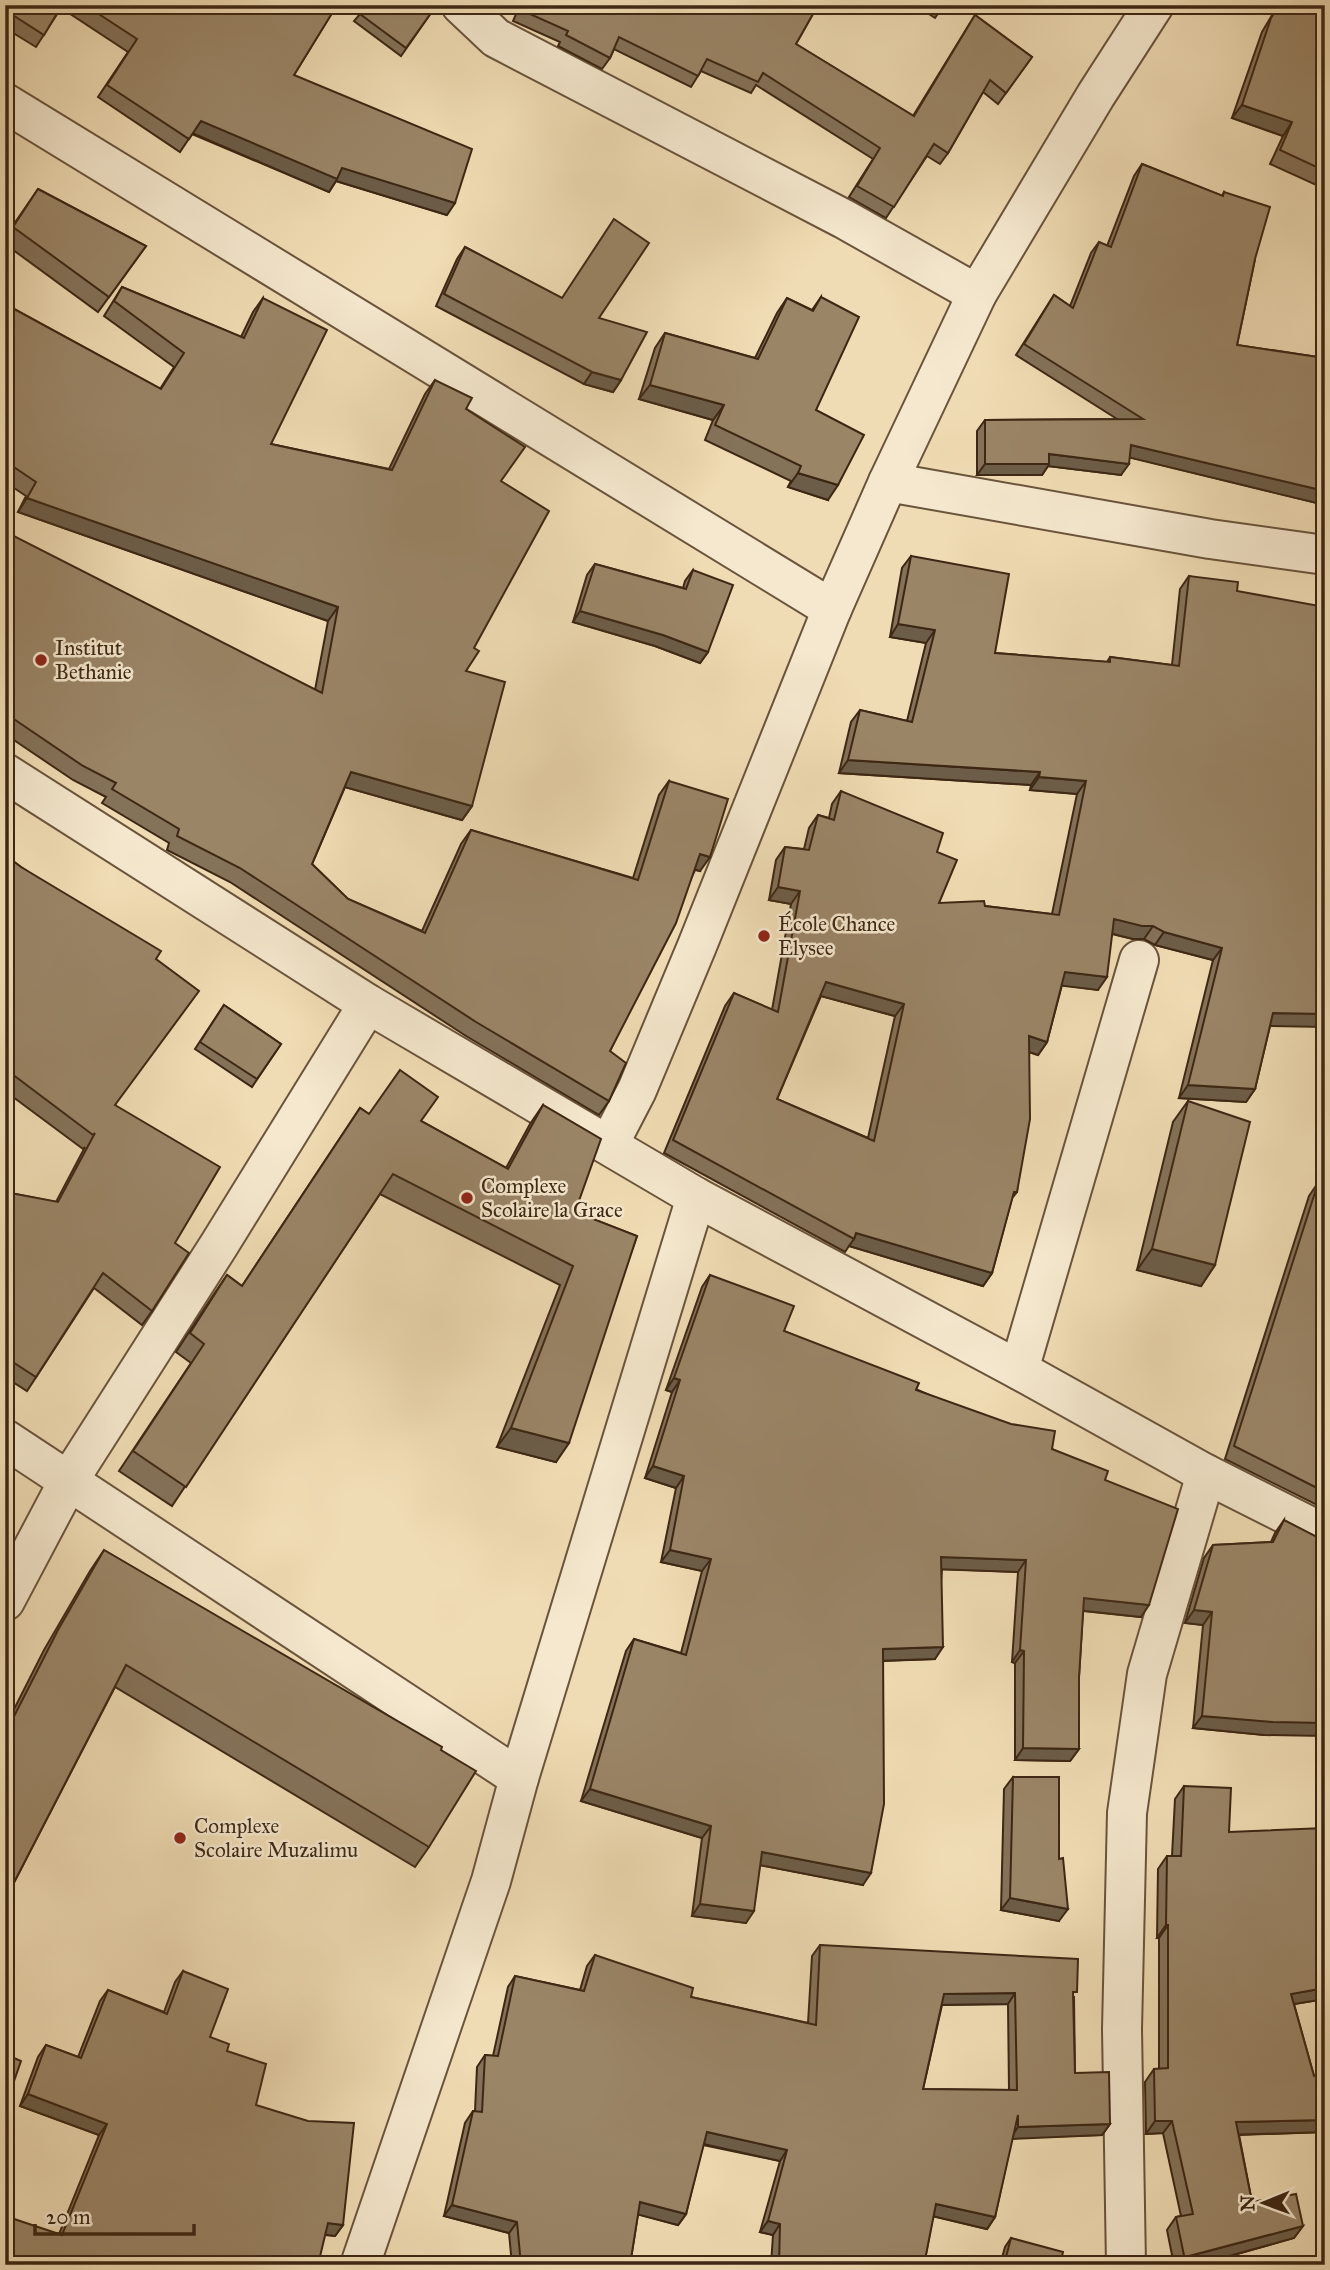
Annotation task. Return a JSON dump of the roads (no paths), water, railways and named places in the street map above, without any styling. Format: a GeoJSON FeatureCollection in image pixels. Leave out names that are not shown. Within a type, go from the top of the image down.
{"type":"FeatureCollection","features":[{"type":"Feature","properties":{"kind":"street"},"geometry":{"type":"LineString","coordinates":[[461,5],[496,38],[844,219],[977,295]]}},
{"type":"Feature","properties":{"kind":"street"},"geometry":{"type":"LineString","coordinates":[[609,1144],[637,1090],[832,609],[888,482],[977,295],[1096,95],[1154,5]]}},
{"type":"Feature","properties":{"kind":"street"},"geometry":{"type":"LineString","coordinates":[[5,103],[832,609]]}},
{"type":"Feature","properties":{"kind":"street"},"geometry":{"type":"LineString","coordinates":[[888,482],[1210,539],[1325,555]]}},
{"type":"Feature","properties":{"kind":"street"},"geometry":{"type":"LineString","coordinates":[[5,773],[368,1003],[696,1197],[1019,1370],[1206,1474],[1325,1534]]}},
{"type":"Feature","properties":{"kind":"street"},"geometry":{"type":"LineString","coordinates":[[1019,1370],[1139,960]]}},
{"type":"Feature","properties":{"kind":"street"},"geometry":{"type":"LineString","coordinates":[[5,1601],[69,1480],[219,1245],[368,1003]]}},
{"type":"Feature","properties":{"kind":"street"},"geometry":{"type":"LineString","coordinates":[[360,2265],[491,1881],[519,1778],[696,1197]]}},
{"type":"Feature","properties":{"kind":"street"},"geometry":{"type":"LineString","coordinates":[[5,1439],[519,1778]]}},
{"type":"Feature","properties":{"kind":"street"},"geometry":{"type":"LineString","coordinates":[[1126,2265],[1122,2029],[1127,1813],[1147,1674],[1206,1474]]}},
{"type":"Feature","properties":{"kind":"place","name":"Institut Bethanie"},"geometry":{"type":"Point","coordinates":[41,660]}},
{"type":"Feature","properties":{"kind":"place","name":"École Chance Elysee"},"geometry":{"type":"Point","coordinates":[764,936]}},
{"type":"Feature","properties":{"kind":"place","name":"Complexe Scolaire la Grace"},"geometry":{"type":"Point","coordinates":[467,1198]}},
{"type":"Feature","properties":{"kind":"place","name":"Complexe Scolaire Muzalimu"},"geometry":{"type":"Point","coordinates":[180,1838]}}]}
